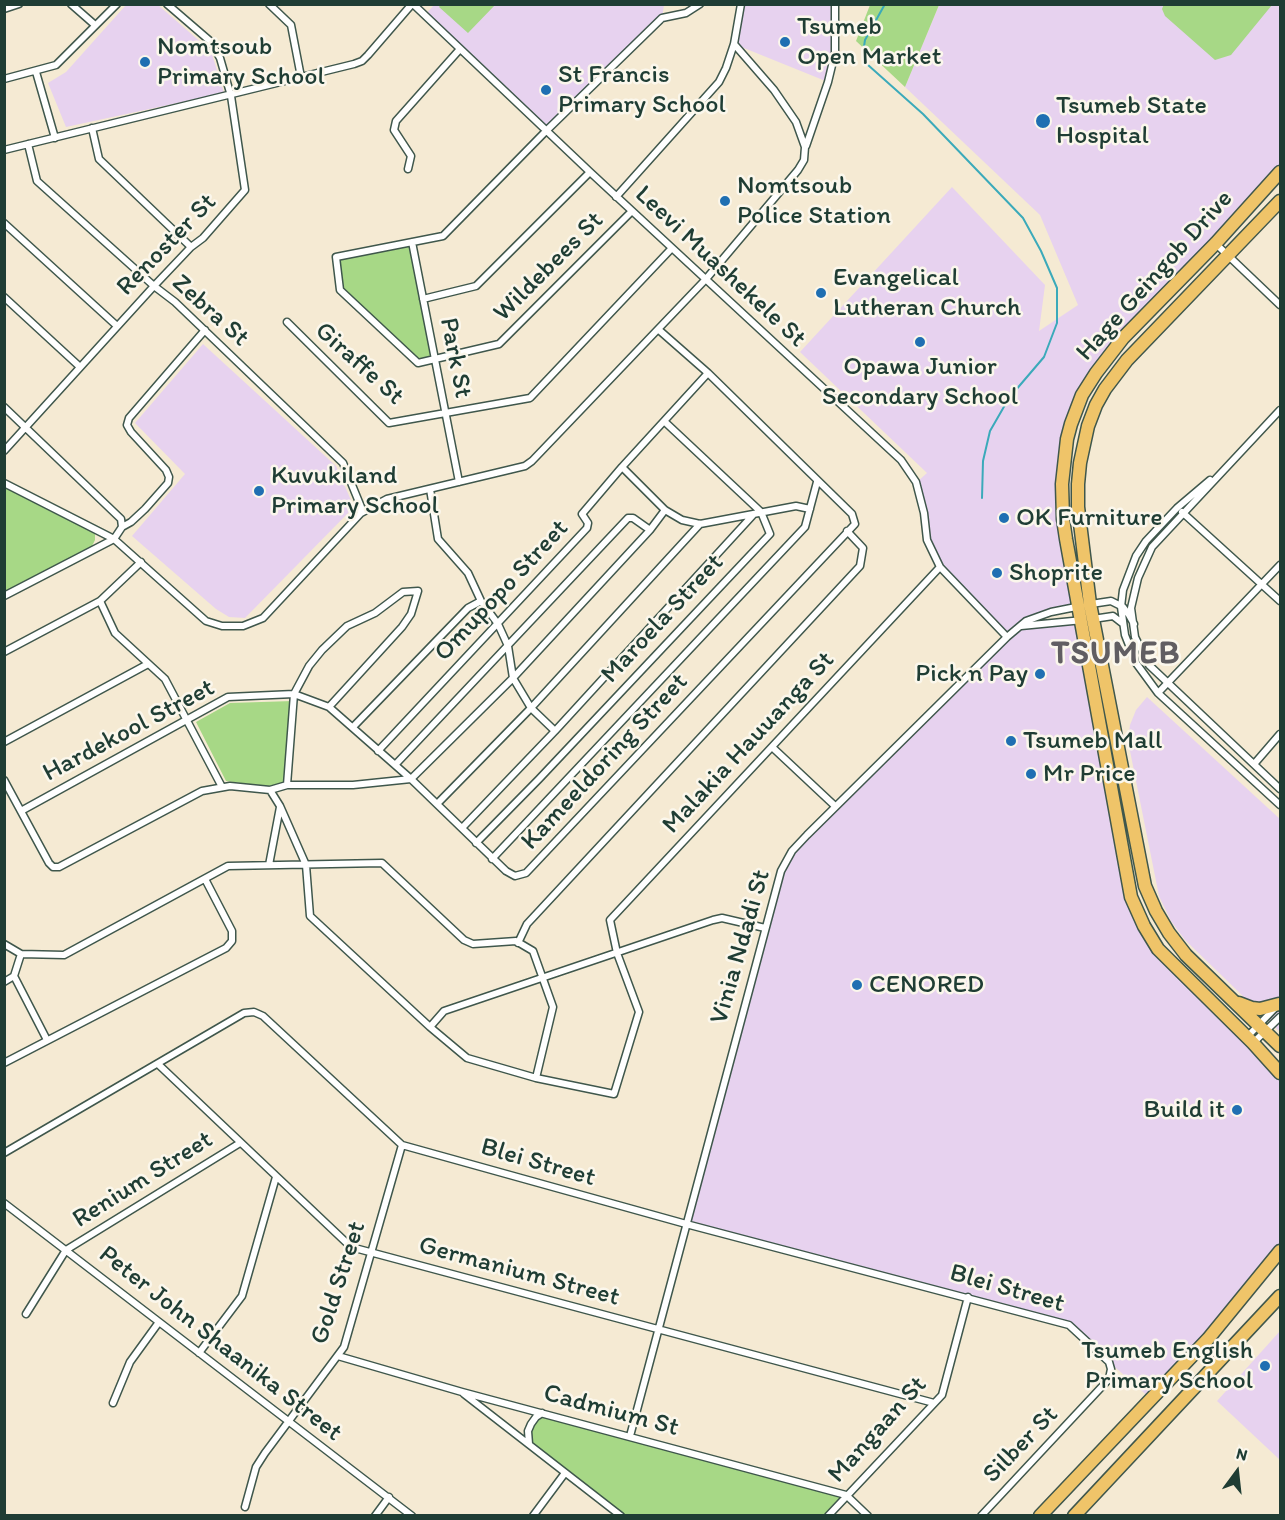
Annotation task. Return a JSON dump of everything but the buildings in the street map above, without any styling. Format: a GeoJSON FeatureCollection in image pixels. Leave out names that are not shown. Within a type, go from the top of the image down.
{"type":"FeatureCollection","features":[{"type":"Feature","properties":{"kind":"highway","name":"Hage Geingob Drive"},"geometry":{"type":"LineString","coordinates":[[1281,172],[1114,349],[1082,396],[1071,424],[1062,473],[1063,519],[1145,886],[1164,925],[1186,955],[1281,1046]]}},
{"type":"Feature","properties":{"kind":"highway","name":"Hage Geingob Drive"},"geometry":{"type":"LineString","coordinates":[[1084,606],[1078,484],[1083,445],[1096,405],[1127,360],[1281,201]]}},
{"type":"Feature","properties":{"kind":"highway","name":"Hage Geingob Drive"},"geometry":{"type":"LineString","coordinates":[[1087,620],[1124,862],[1136,909],[1158,949],[1281,1073]]}},
{"type":"Feature","properties":{"kind":"highway"},"geometry":{"type":"LineString","coordinates":[[1232,1000],[1252,1008],[1280,1008]]}},
{"type":"Feature","properties":{"kind":"highway"},"geometry":{"type":"LineString","coordinates":[[1040,1515],[1208,1339],[1281,1251]]}},
{"type":"Feature","properties":{"kind":"highway"},"geometry":{"type":"LineString","coordinates":[[1074,1515],[1281,1296]]}},
{"type":"Feature","properties":{"kind":"street"},"geometry":{"type":"LineString","coordinates":[[4,9],[19,4]]}},
{"type":"Feature","properties":{"kind":"street"},"geometry":{"type":"LineString","coordinates":[[71,4],[95,25]]}},
{"type":"Feature","properties":{"kind":"street"},"geometry":{"type":"LineString","coordinates":[[4,79],[56,65],[117,4]]}},
{"type":"Feature","properties":{"kind":"street"},"geometry":{"type":"LineString","coordinates":[[167,4],[214,46],[220,58],[231,96]]}},
{"type":"Feature","properties":{"kind":"street"},"geometry":{"type":"LineString","coordinates":[[269,4],[291,25],[301,77]]}},
{"type":"Feature","properties":{"kind":"street"},"geometry":{"type":"LineString","coordinates":[[4,150],[362,62],[412,4]]}},
{"type":"Feature","properties":{"kind":"street","name":"Leevi Muashekele St"},"geometry":{"type":"LineString","coordinates":[[412,4],[616,197],[901,460],[916,483],[924,513],[927,540],[940,567],[1007,637]]}},
{"type":"Feature","properties":{"kind":"street"},"geometry":{"type":"LineString","coordinates":[[412,242],[445,234],[662,18],[686,13],[700,4]]}},
{"type":"Feature","properties":{"kind":"street"},"geometry":{"type":"LineString","coordinates":[[616,197],[719,82],[734,44],[741,4]]}},
{"type":"Feature","properties":{"kind":"street"},"geometry":{"type":"LineString","coordinates":[[4,483],[114,539],[206,621],[222,626],[243,626],[263,618],[361,513],[387,499],[514,470],[532,460],[706,279],[804,160],[835,53],[835,4]]}},
{"type":"Feature","properties":{"kind":"street"},"geometry":{"type":"LineString","coordinates":[[734,44],[774,90],[796,123],[806,147]]}},
{"type":"Feature","properties":{"kind":"street"},"geometry":{"type":"LineString","coordinates":[[408,169],[411,156],[394,130],[396,121],[460,49]]}},
{"type":"Feature","properties":{"kind":"street"},"geometry":{"type":"LineString","coordinates":[[36,72],[55,138]]}},
{"type":"Feature","properties":{"kind":"street","name":"Renoster St"},"geometry":{"type":"LineString","coordinates":[[5,448],[154,286],[191,247],[203,238],[245,190],[231,96]]}},
{"type":"Feature","properties":{"kind":"street"},"geometry":{"type":"LineString","coordinates":[[92,128],[99,159],[191,247]]}},
{"type":"Feature","properties":{"kind":"street","name":"Zebra St"},"geometry":{"type":"LineString","coordinates":[[28,144],[37,181],[154,286],[176,302],[344,463],[361,507],[361,513]]}},
{"type":"Feature","properties":{"kind":"street"},"geometry":{"type":"LineString","coordinates":[[423,299],[476,286],[590,172]]}},
{"type":"Feature","properties":{"kind":"street","name":"Wildebees St"},"geometry":{"type":"LineString","coordinates":[[412,242],[339,256],[336,258],[340,290],[415,362],[435,360],[501,344],[632,211]]}},
{"type":"Feature","properties":{"kind":"street"},"geometry":{"type":"LineString","coordinates":[[4,223],[117,326]]}},
{"type":"Feature","properties":{"kind":"street","name":"Park St"},"geometry":{"type":"LineString","coordinates":[[412,242],[459,482]]}},
{"type":"Feature","properties":{"kind":"street"},"geometry":{"type":"LineString","coordinates":[[1216,243],[1281,305]]}},
{"type":"Feature","properties":{"kind":"street"},"geometry":{"type":"LineString","coordinates":[[445,413],[532,398],[672,248]]}},
{"type":"Feature","properties":{"kind":"street"},"geometry":{"type":"LineString","coordinates":[[4,297],[80,367]]}},
{"type":"Feature","properties":{"kind":"street","name":"Giraffe St"},"geometry":{"type":"LineString","coordinates":[[287,322],[389,423],[445,413]]}},
{"type":"Feature","properties":{"kind":"street"},"geometry":{"type":"LineString","coordinates":[[4,596],[114,539],[122,527],[145,509],[168,483],[169,477],[166,470],[127,425],[129,418],[205,330]]}},
{"type":"Feature","properties":{"kind":"street"},"geometry":{"type":"LineString","coordinates":[[518,943],[527,924],[860,566],[863,548],[847,531],[855,524],[852,514],[708,373],[658,330]]}},
{"type":"Feature","properties":{"kind":"street","name":"Omupopo Street"},"geometry":{"type":"LineString","coordinates":[[378,751],[587,528],[588,523],[582,514],[708,373]]}},
{"type":"Feature","properties":{"kind":"street"},"geometry":{"type":"LineString","coordinates":[[4,407],[121,519],[122,527]]}},
{"type":"Feature","properties":{"kind":"street"},"geometry":{"type":"LineString","coordinates":[[1019,626],[1113,616],[1125,609],[1134,595],[1143,564],[1152,547],[1281,410]]}},
{"type":"Feature","properties":{"kind":"street"},"geometry":{"type":"LineString","coordinates":[[665,422],[761,512]]}},
{"type":"Feature","properties":{"kind":"street"},"geometry":{"type":"LineString","coordinates":[[1111,602],[1119,597],[1136,556],[1146,541],[1177,508],[1233,460]]}},
{"type":"Feature","properties":{"kind":"street"},"geometry":{"type":"LineString","coordinates":[[622,467],[665,510],[682,520],[700,524],[801,506],[810,509]]}},
{"type":"Feature","properties":{"kind":"street"},"geometry":{"type":"LineString","coordinates":[[492,859],[805,527],[817,482]]}},
{"type":"Feature","properties":{"kind":"street"},"geometry":{"type":"LineString","coordinates":[[430,489],[438,539],[468,573],[481,601],[498,624],[508,646],[513,678],[531,708],[555,731]]}},
{"type":"Feature","properties":{"kind":"street"},"geometry":{"type":"LineString","coordinates":[[1177,508],[1281,601]]}},
{"type":"Feature","properties":{"kind":"street"},"geometry":{"type":"LineString","coordinates":[[4,780],[49,863],[53,867],[59,867],[202,791],[230,786],[270,790],[287,785],[353,784],[411,779],[513,678],[650,530],[665,510]]}},
{"type":"Feature","properties":{"kind":"street","name":"Maroela Street"},"geometry":{"type":"LineString","coordinates":[[476,843],[768,536],[770,531],[761,512]]}},
{"type":"Feature","properties":{"kind":"street"},"geometry":{"type":"LineString","coordinates":[[462,828],[555,731],[753,515]]}},
{"type":"Feature","properties":{"kind":"street"},"geometry":{"type":"LineString","coordinates":[[395,765],[628,518],[650,530]]}},
{"type":"Feature","properties":{"kind":"street"},"geometry":{"type":"LineString","coordinates":[[437,804],[531,708],[700,524]]}},
{"type":"Feature","properties":{"kind":"street","name":"Kameeldoring Street"},"geometry":{"type":"LineString","coordinates":[[294,694],[329,707],[411,779],[506,871],[515,876],[526,873],[847,531]]}},
{"type":"Feature","properties":{"kind":"street"},"geometry":{"type":"LineString","coordinates":[[4,652],[100,601],[141,562]]}},
{"type":"Feature","properties":{"kind":"street"},"geometry":{"type":"LineString","coordinates":[[1158,693],[1281,565]]}},
{"type":"Feature","properties":{"kind":"street","name":"Malakia Hauuanga St"},"geometry":{"type":"LineString","coordinates":[[616,953],[610,920],[940,567]]}},
{"type":"Feature","properties":{"kind":"street"},"geometry":{"type":"LineString","coordinates":[[1123,590],[1125,609],[1122,623],[1128,648],[1158,693],[1281,805]]}},
{"type":"Feature","properties":{"kind":"street"},"geometry":{"type":"LineString","coordinates":[[287,785],[294,694],[309,666],[346,626],[375,613],[403,592],[418,591],[411,614],[402,627],[329,707]]}},
{"type":"Feature","properties":{"kind":"street"},"geometry":{"type":"LineString","coordinates":[[100,601],[115,633],[165,679],[222,787]]}},
{"type":"Feature","properties":{"kind":"street"},"geometry":{"type":"LineString","coordinates":[[353,727],[468,608],[481,601]]}},
{"type":"Feature","properties":{"kind":"street"},"geometry":{"type":"LineString","coordinates":[[1111,602],[1125,609],[1134,624],[1141,651],[1149,665],[1281,789]]}},
{"type":"Feature","properties":{"kind":"street","name":"Vinia Ndadi St"},"geometry":{"type":"LineString","coordinates":[[630,1436],[765,928],[786,861],[792,851],[835,806],[1019,626],[1051,612],[1111,602]]}},
{"type":"Feature","properties":{"kind":"street"},"geometry":{"type":"LineString","coordinates":[[1113,616],[1122,623]]}},
{"type":"Feature","properties":{"kind":"street"},"geometry":{"type":"LineString","coordinates":[[4,742],[148,664]]}},
{"type":"Feature","properties":{"kind":"street","name":"Hardekool Street"},"geometry":{"type":"LineString","coordinates":[[21,811],[228,697],[294,694]]}},
{"type":"Feature","properties":{"kind":"street"},"geometry":{"type":"LineString","coordinates":[[1255,763],[1281,734]]}},
{"type":"Feature","properties":{"kind":"street"},"geometry":{"type":"LineString","coordinates":[[772,747],[835,806]]}},
{"type":"Feature","properties":{"kind":"street"},"geometry":{"type":"LineString","coordinates":[[270,790],[280,806],[306,865],[310,916],[465,1057],[536,1078],[615,1093],[639,1012],[616,953]]}},
{"type":"Feature","properties":{"kind":"street"},"geometry":{"type":"LineString","coordinates":[[269,865],[280,806]]}},
{"type":"Feature","properties":{"kind":"street"},"geometry":{"type":"LineString","coordinates":[[4,944],[21,954],[64,955],[228,866],[382,863],[464,940],[472,944],[516,941],[533,951],[554,1006],[536,1078]]}},
{"type":"Feature","properties":{"kind":"street"},"geometry":{"type":"LineString","coordinates":[[4,1063],[226,948],[232,941],[232,931],[205,879]]}},
{"type":"Feature","properties":{"kind":"street"},"geometry":{"type":"LineString","coordinates":[[430,1027],[444,1011],[722,918],[765,928]]}},
{"type":"Feature","properties":{"kind":"street"},"geometry":{"type":"LineString","coordinates":[[4,982],[14,976],[21,954]]}},
{"type":"Feature","properties":{"kind":"street"},"geometry":{"type":"LineString","coordinates":[[14,976],[47,1040]]}},
{"type":"Feature","properties":{"kind":"street"},"geometry":{"type":"LineString","coordinates":[[1250,1040],[1280,1008]]}},
{"type":"Feature","properties":{"kind":"street"},"geometry":{"type":"LineString","coordinates":[[1262,1028],[1280,1008]]}},
{"type":"Feature","properties":{"kind":"street","name":"Blei Street"},"geometry":{"type":"LineString","coordinates":[[4,1153],[159,1065],[244,1013],[254,1012],[263,1016],[402,1145],[686,1224],[1070,1325],[1109,1362],[1111,1374]]}},
{"type":"Feature","properties":{"kind":"street","name":"Germanium Street"},"geometry":{"type":"LineString","coordinates":[[159,1065],[347,1244],[355,1249],[934,1403]]}},
{"type":"Feature","properties":{"kind":"street","name":"Renium Street"},"geometry":{"type":"LineString","coordinates":[[66,1250],[240,1143]]}},
{"type":"Feature","properties":{"kind":"street","name":"Gold Street"},"geometry":{"type":"LineString","coordinates":[[245,1507],[256,1467],[344,1347],[402,1145]]}},
{"type":"Feature","properties":{"kind":"street"},"geometry":{"type":"LineString","coordinates":[[199,1353],[242,1296],[276,1177]]}},
{"type":"Feature","properties":{"kind":"street","name":"Peter John Shaanika Street"},"geometry":{"type":"LineString","coordinates":[[4,1203],[412,1515]]}},
{"type":"Feature","properties":{"kind":"street"},"geometry":{"type":"LineString","coordinates":[[26,1314],[66,1250]]}},
{"type":"Feature","properties":{"kind":"street","name":"Mangaan St"},"geometry":{"type":"LineString","coordinates":[[828,1515],[943,1393],[968,1297]]}},
{"type":"Feature","properties":{"kind":"street"},"geometry":{"type":"LineString","coordinates":[[113,1403],[130,1362],[159,1322]]}},
{"type":"Feature","properties":{"kind":"street","name":"Cadmium St"},"geometry":{"type":"LineString","coordinates":[[338,1356],[462,1392],[846,1495],[868,1515]]}},
{"type":"Feature","properties":{"kind":"street","name":"Silber St"},"geometry":{"type":"LineString","coordinates":[[981,1515],[1106,1384],[1111,1374]]}},
{"type":"Feature","properties":{"kind":"street"},"geometry":{"type":"LineString","coordinates":[[462,1392],[621,1515]]}},
{"type":"Feature","properties":{"kind":"street"},"geometry":{"type":"LineString","coordinates":[[529,1444],[528,1431],[531,1424],[543,1413]]}},
{"type":"Feature","properties":{"kind":"street"},"geometry":{"type":"LineString","coordinates":[[533,1515],[565,1473]]}},
{"type":"Feature","properties":{"kind":"street"},"geometry":{"type":"LineString","coordinates":[[375,1515],[389,1497]]}},
{"type":"Feature","properties":{"kind":"shaded area","name":"St Francis Primary School"},"geometry":{"type":"Polygon","coordinates":[[[435,4],[664,5],[662,18],[546,131],[424,16],[435,4]]]}},
{"type":"Feature","properties":{"kind":"shaded area","name":"Nomtsoub Primary School"},"geometry":{"type":"Polygon","coordinates":[[[126,5],[158,5],[211,51],[224,93],[66,127],[48,83],[66,72],[126,5]]]}},
{"type":"Feature","properties":{"kind":"shaded area","name":"Tsumeb Open Market"},"geometry":{"type":"Polygon","coordinates":[[[741,5],[835,5],[836,39],[828,82],[734,44],[741,5]]]}},
{"type":"Feature","properties":{"kind":"shaded area"},"geometry":{"type":"Polygon","coordinates":[[[939,5],[1280,5],[1280,172],[1123,338],[1082,395],[1062,473],[1078,607],[1051,612],[1021,626],[1081,621],[1124,867],[1144,927],[1280,1073],[1280,1251],[1151,1399],[1065,1323],[686,1224],[781,871],[792,851],[1007,637],[940,567],[927,540],[917,482],[927,473],[800,352],[952,187],[1045,285],[1039,331],[1078,305],[1040,215],[905,87],[939,5]]]}},
{"type":"Feature","properties":{"kind":"shaded area","name":"Kuvukiland Primary School"},"geometry":{"type":"Polygon","coordinates":[[[203,344],[336,466],[354,507],[245,618],[229,617],[216,609],[132,536],[185,474],[135,423],[203,344]]]}},
{"type":"Feature","properties":{"kind":"shaded area"},"geometry":{"type":"Polygon","coordinates":[[[1147,697],[1280,819],[1280,1032],[1185,940],[1171,921],[1159,896],[1128,741],[1130,725],[1136,710],[1147,697]]]}},
{"type":"Feature","properties":{"kind":"shaded area","name":"Tsumeb English Primary School"},"geometry":{"type":"Polygon","coordinates":[[[1280,1331],[1280,1460],[1217,1401],[1280,1331]]]}},
{"type":"Feature","properties":{"kind":"green space"},"geometry":{"type":"Polygon","coordinates":[[[441,4],[495,5],[468,33],[439,7],[441,4]]]}},
{"type":"Feature","properties":{"kind":"green space"},"geometry":{"type":"Polygon","coordinates":[[[1164,4],[1272,5],[1231,55],[1215,60],[1165,16],[1162,9],[1164,4]]]}},
{"type":"Feature","properties":{"kind":"green space"},"geometry":{"type":"Polygon","coordinates":[[[870,5],[939,5],[905,87],[856,41],[870,5]]]}},
{"type":"Feature","properties":{"kind":"green space"},"geometry":{"type":"Polygon","coordinates":[[[412,242],[435,360],[418,363],[340,290],[336,257],[412,242]]]}},
{"type":"Feature","properties":{"kind":"green space"},"geometry":{"type":"Polygon","coordinates":[[[4,487],[85,528],[95,534],[95,540],[92,546],[85,551],[4,593],[4,487]]]}},
{"type":"Feature","properties":{"kind":"green space"},"geometry":{"type":"Polygon","coordinates":[[[293,701],[288,780],[271,787],[226,781],[196,722],[230,703],[293,701]]]}},
{"type":"Feature","properties":{"kind":"green space"},"geometry":{"type":"Polygon","coordinates":[[[543,1413],[846,1495],[828,1515],[621,1515],[529,1444],[531,1424],[543,1413]]]}},
{"type":"Feature","properties":{"kind":"waterway"},"geometry":{"type":"LineString","coordinates":[[885,4],[865,40],[863,53],[868,65],[923,114],[1023,218],[1057,288],[1057,323],[1044,357],[1009,398],[990,431],[983,461],[982,498]]}},
{"type":"Feature","properties":{"kind":"place","name":"Tsumeb Open Market"},"geometry":{"type":"Point","coordinates":[785,42]}},
{"type":"Feature","properties":{"kind":"place","name":"Nomtsoub Primary School"},"geometry":{"type":"Point","coordinates":[145,62]}},
{"type":"Feature","properties":{"kind":"place","name":"St Francis Primary School"},"geometry":{"type":"Point","coordinates":[546,90]}},
{"type":"Feature","properties":{"kind":"place","name":"Tsumeb State Hospital"},"geometry":{"type":"Point","coordinates":[1043,121]}},
{"type":"Feature","properties":{"kind":"place","name":"Nomtsoub Police Station"},"geometry":{"type":"Point","coordinates":[725,201]}},
{"type":"Feature","properties":{"kind":"place","name":"Evangelical Lutheran Church"},"geometry":{"type":"Point","coordinates":[821,293]}},
{"type":"Feature","properties":{"kind":"place","name":"Opawa Junior Secondary School"},"geometry":{"type":"Point","coordinates":[920,342]}},
{"type":"Feature","properties":{"kind":"place","name":"Kuvukiland Primary School"},"geometry":{"type":"Point","coordinates":[259,491]}},
{"type":"Feature","properties":{"kind":"place","name":"OK Furniture"},"geometry":{"type":"Point","coordinates":[1004,518]}},
{"type":"Feature","properties":{"kind":"place","name":"Shoprite"},"geometry":{"type":"Point","coordinates":[997,573]}},
{"type":"Feature","properties":{"kind":"place","name":"Pick n Pay"},"geometry":{"type":"Point","coordinates":[1040,674]}},
{"type":"Feature","properties":{"kind":"place","name":"Tsumeb Mall"},"geometry":{"type":"Point","coordinates":[1011,741]}},
{"type":"Feature","properties":{"kind":"place","name":"Mr Price"},"geometry":{"type":"Point","coordinates":[1031,774]}},
{"type":"Feature","properties":{"kind":"place","name":"CENORED"},"geometry":{"type":"Point","coordinates":[857,985]}},
{"type":"Feature","properties":{"kind":"place","name":"Build it"},"geometry":{"type":"Point","coordinates":[1237,1110]}},
{"type":"Feature","properties":{"kind":"place","name":"Tsumeb English Primary School"},"geometry":{"type":"Point","coordinates":[1265,1366]}},
{"type":"Feature","properties":{"kind":"district","name":"TSUMEB"},"geometry":{"type":"Point","coordinates":[1116,655]}}]}
